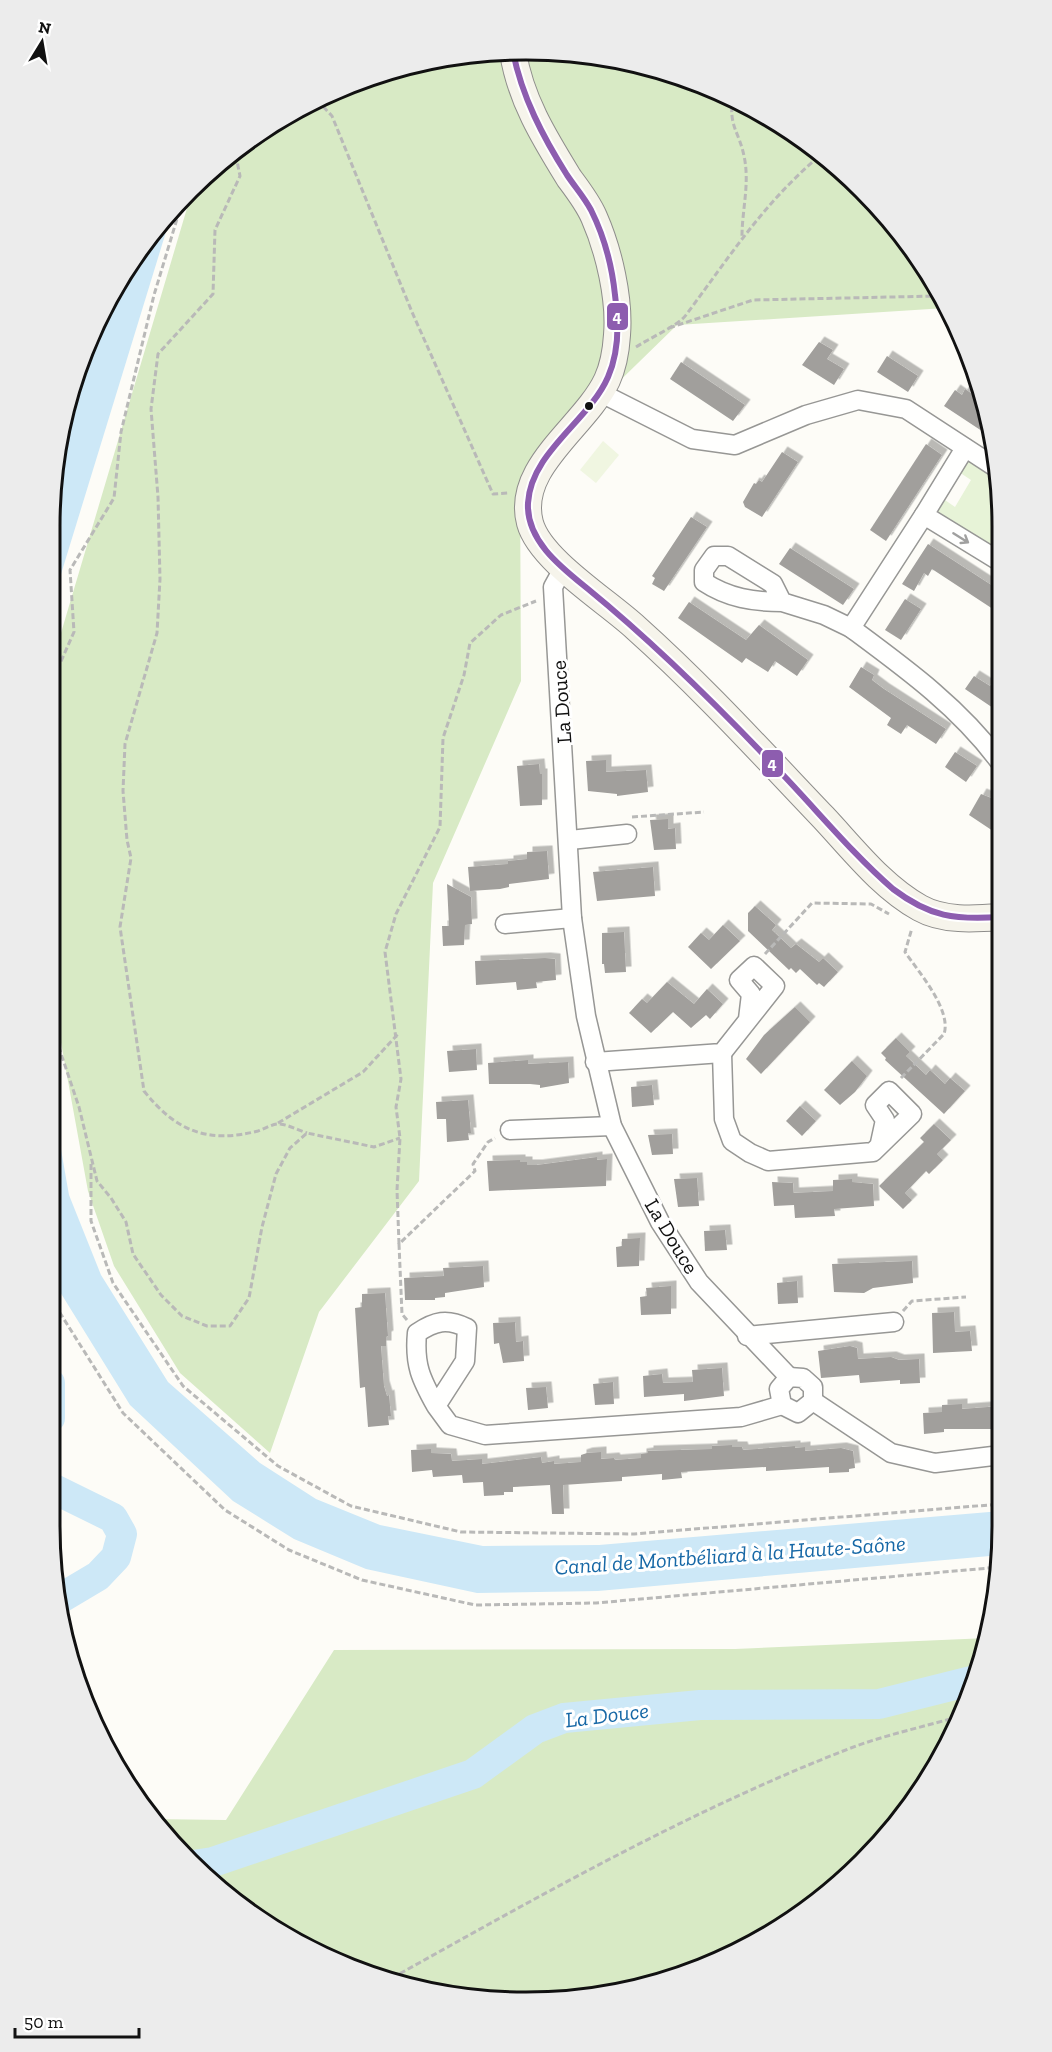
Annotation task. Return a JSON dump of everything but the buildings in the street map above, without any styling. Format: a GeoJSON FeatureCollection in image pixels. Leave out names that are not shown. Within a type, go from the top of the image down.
{"type":"FeatureCollection","features":[{"type":"Feature","properties":{"kind":"street"},"geometry":{"type":"LineString","coordinates":[[514,60],[538,128],[594,216],[614,282],[617,308],[615,354],[607,380],[536,473],[529,493],[530,521],[535,537],[564,567],[636,628],[709,698],[885,882],[922,910],[940,916],[992,917]]}},
{"type":"Feature","properties":{"kind":"street"},"geometry":{"type":"LineString","coordinates":[[599,392],[692,439],[735,445],[806,415],[858,400],[906,409],[987,462]]}},
{"type":"Feature","properties":{"kind":"street"},"geometry":{"type":"LineString","coordinates":[[851,628],[965,448]]}},
{"type":"Feature","properties":{"kind":"street"},"geometry":{"type":"LineString","coordinates":[[924,515],[992,557]]}},
{"type":"Feature","properties":{"kind":"street","name":"La Douce"},"geometry":{"type":"LineString","coordinates":[[564,567],[554,587],[570,840],[572,918],[595,1062],[612,1126],[660,1222],[699,1282],[789,1377]]}},
{"type":"Feature","properties":{"kind":"street"},"geometry":{"type":"LineString","coordinates":[[782,602],[824,615],[851,628],[928,685],[983,739],[992,751]]}},
{"type":"Feature","properties":{"kind":"street"},"geometry":{"type":"LineString","coordinates":[[570,840],[627,834]]}},
{"type":"Feature","properties":{"kind":"street"},"geometry":{"type":"LineString","coordinates":[[505,924],[572,918]]}},
{"type":"Feature","properties":{"kind":"street"},"geometry":{"type":"LineString","coordinates":[[754,966],[775,986],[722,1053],[724,1119],[732,1141],[750,1154],[768,1161],[873,1152],[912,1114],[889,1091],[875,1105],[885,1120],[880,1143]]}},
{"type":"Feature","properties":{"kind":"street"},"geometry":{"type":"LineString","coordinates":[[595,1062],[722,1053]]}},
{"type":"Feature","properties":{"kind":"street"},"geometry":{"type":"LineString","coordinates":[[510,1130],[612,1126]]}},
{"type":"Feature","properties":{"kind":"street"},"geometry":{"type":"LineString","coordinates":[[436,1406],[465,1361],[467,1329],[452,1321],[432,1323],[417,1333],[415,1351],[419,1376],[436,1406],[450,1425],[485,1435],[741,1417],[782,1405],[798,1413],[813,1401]]}},
{"type":"Feature","properties":{"kind":"street"},"geometry":{"type":"LineString","coordinates":[[747,1335],[894,1322]]}},
{"type":"Feature","properties":{"kind":"street"},"geometry":{"type":"LineString","coordinates":[[782,1405],[779,1389],[789,1377],[803,1378],[813,1387],[813,1401]]}},
{"type":"Feature","properties":{"kind":"street"},"geometry":{"type":"LineString","coordinates":[[813,1401],[891,1453],[935,1463],[992,1456]]}},
{"type":"Feature","properties":{"kind":"path"},"geometry":{"type":"LineString","coordinates":[[323,107],[332,116],[412,312],[493,494],[529,493]]}},
{"type":"Feature","properties":{"kind":"path"},"geometry":{"type":"LineString","coordinates":[[731,108],[730,115],[744,156],[746,181],[742,238]]}},
{"type":"Feature","properties":{"kind":"path"},"geometry":{"type":"LineString","coordinates":[[237,160],[240,176],[215,230],[213,294],[158,354],[151,408],[158,497],[160,579],[157,633],[125,744],[123,790],[127,840],[131,858],[120,927],[144,1091],[160,1111],[196,1134],[258,1131],[278,1123],[363,1072],[398,1034]]}},
{"type":"Feature","properties":{"kind":"path"},"geometry":{"type":"LineString","coordinates":[[615,354],[633,349],[686,316],[742,238],[790,180],[815,160]]}},
{"type":"Feature","properties":{"kind":"path"},"geometry":{"type":"LineString","coordinates":[[60,664],[74,632],[70,570],[114,498],[121,432],[154,295],[177,217]]}},
{"type":"Feature","properties":{"kind":"path"},"geometry":{"type":"LineString","coordinates":[[662,330],[753,300],[932,296]]}},
{"type":"Feature","properties":{"kind":"path"},"geometry":{"type":"LineString","coordinates":[[417,1333],[402,1314],[397,1190],[400,1138],[396,1107],[401,1079],[398,1034],[385,952],[396,914],[440,827],[443,738],[464,675],[470,643],[501,615],[536,602],[543,593]]}},
{"type":"Feature","properties":{"kind":"path"},"geometry":{"type":"LineString","coordinates":[[627,834],[632,816],[704,812]]}},
{"type":"Feature","properties":{"kind":"path"},"geometry":{"type":"LineString","coordinates":[[754,966],[812,903],[871,904]]}},
{"type":"Feature","properties":{"kind":"path"},"geometry":{"type":"LineString","coordinates":[[889,1091],[944,1034],[946,1028],[942,1008],[904,952],[912,928]]}},
{"type":"Feature","properties":{"kind":"path"},"geometry":{"type":"LineString","coordinates":[[60,1051],[79,1107],[91,1164],[97,1181],[126,1222],[133,1254],[161,1295],[182,1316],[207,1326],[230,1326],[249,1298],[262,1227],[276,1174],[290,1148],[306,1133]]}},
{"type":"Feature","properties":{"kind":"path"},"geometry":{"type":"LineString","coordinates":[[278,1123],[306,1133],[374,1147],[400,1138]]}},
{"type":"Feature","properties":{"kind":"path"},"geometry":{"type":"LineString","coordinates":[[399,1244],[475,1171],[473,1164],[488,1142],[510,1130]]}},
{"type":"Feature","properties":{"kind":"path"},"geometry":{"type":"LineString","coordinates":[[91,1164],[91,1221],[113,1283],[183,1386],[278,1466],[351,1506],[461,1532],[634,1534],[992,1505]]}},
{"type":"Feature","properties":{"kind":"path"},"geometry":{"type":"LineString","coordinates":[[894,1322],[912,1301],[966,1298]]}},
{"type":"Feature","properties":{"kind":"path"},"geometry":{"type":"LineString","coordinates":[[60,1313],[123,1413],[225,1510],[289,1550],[362,1580],[475,1605],[596,1604],[990,1568]]}},
{"type":"Feature","properties":{"kind":"path"},"geometry":{"type":"LineString","coordinates":[[399,1974],[621,1852],[718,1805],[857,1746],[950,1719]]}},
{"type":"Feature","properties":{"kind":"green space"},"geometry":{"type":"Polygon","coordinates":[[[526,60],[587,64],[617,69],[647,76],[704,95],[759,122],[785,139],[810,156],[856,196],[896,242],[938,309],[677,325],[520,478],[521,681],[433,883],[419,1181],[319,1312],[270,1453],[180,1373],[114,1266],[88,1191],[60,1037],[60,636],[188,205],[242,156],[293,122],[348,95],[405,76],[435,69],[465,64],[526,60]]]}},
{"type":"Feature","properties":{"kind":"green space"},"geometry":{"type":"Polygon","coordinates":[[[603,441],[619,455],[596,483],[580,470],[603,441]]]}},
{"type":"Feature","properties":{"kind":"green space"},"geometry":{"type":"Polygon","coordinates":[[[969,458],[989,471],[992,550],[932,512],[942,498],[955,507],[971,480],[959,472],[969,458]]]}},
{"type":"Feature","properties":{"kind":"green space"},"geometry":{"type":"Polygon","coordinates":[[[978,1638],[957,1704],[930,1759],[896,1810],[856,1856],[810,1896],[759,1930],[704,1957],[647,1976],[587,1988],[526,1992],[465,1988],[435,1983],[376,1967],[348,1957],[293,1930],[242,1896],[196,1856],[164,1819],[226,1820],[334,1650],[735,1649],[978,1638]]]}},
{"type":"Feature","properties":{"kind":"water"},"geometry":{"type":"Polygon","coordinates":[[[167,230],[60,577],[61,496],[64,465],[76,405],[95,348],[108,320],[122,293],[167,230]]]}},
{"type":"Feature","properties":{"kind":"water","name":"Canal de Montbéliard à la Haute-Saône"},"geometry":{"type":"Polygon","coordinates":[[[60,1144],[69,1195],[101,1275],[168,1382],[260,1463],[316,1499],[380,1525],[483,1546],[599,1545],[992,1512],[991,1556],[598,1591],[477,1593],[366,1569],[294,1539],[233,1501],[130,1405],[60,1292],[60,1144]]]}},
{"type":"Feature","properties":{"kind":"waterway","name":"La Douce"},"geometry":{"type":"LineString","coordinates":[[60,1492],[113,1518],[122,1534],[116,1557],[98,1576],[65,1595]]}},
{"type":"Feature","properties":{"kind":"waterway","name":"La Douce"},"geometry":{"type":"LineString","coordinates":[[204,1863],[473,1774],[535,1729],[564,1718],[700,1705],[879,1704],[965,1683]]}},
{"type":"Feature","properties":{"kind":"transit line","name":"4"},"geometry":{"type":"LineString","coordinates":[[515,60],[528,101],[542,131],[567,175],[588,205],[600,230],[612,273],[617,316],[616,347],[608,377],[588,408],[550,452],[539,468],[532,485],[528,503],[529,517],[539,541],[557,563],[640,633],[714,703],[851,848],[893,889],[919,906],[944,915],[969,918],[992,917]]}}]}
